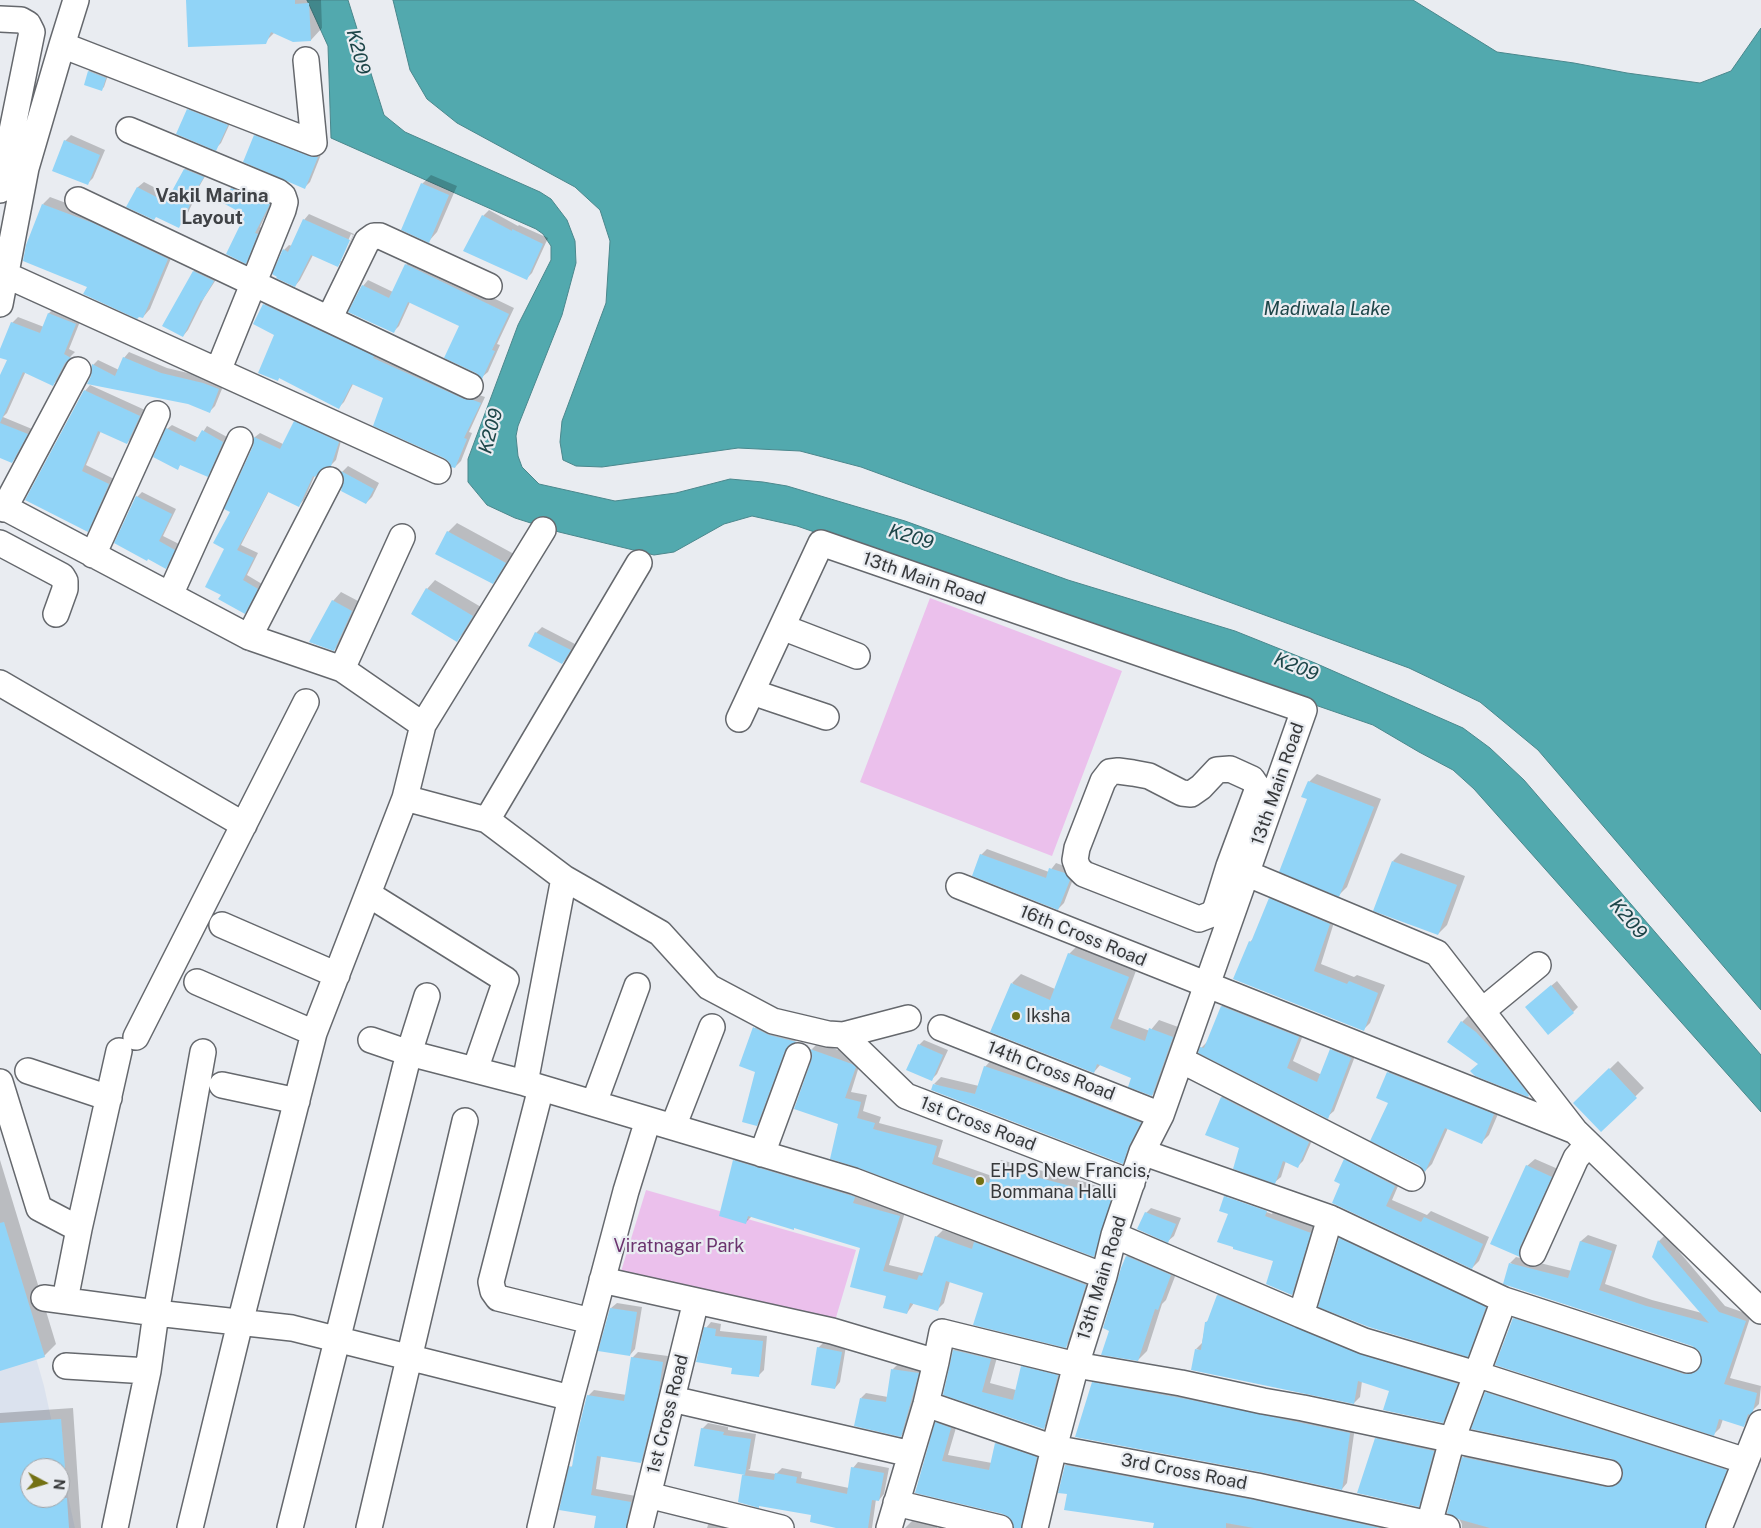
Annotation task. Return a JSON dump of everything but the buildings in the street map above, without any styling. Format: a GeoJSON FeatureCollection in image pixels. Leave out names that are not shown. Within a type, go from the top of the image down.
{"type":"FeatureCollection","features":[{"type":"Feature","properties":{"kind":"street"},"geometry":{"type":"LineString","coordinates":[[0,190],[62,45],[76,0]]}},
{"type":"Feature","properties":{"kind":"street"},"geometry":{"type":"LineString","coordinates":[[0,19],[22,20],[28,24],[32,32],[11,166],[6,275],[0,304]]}},
{"type":"Feature","properties":{"kind":"street"},"geometry":{"type":"LineString","coordinates":[[62,45],[314,143],[306,60]]}},
{"type":"Feature","properties":{"kind":"street"},"geometry":{"type":"LineString","coordinates":[[129,130],[278,192],[283,196],[285,202],[283,210],[218,371]]}},
{"type":"Feature","properties":{"kind":"street"},"geometry":{"type":"LineString","coordinates":[[78,200],[470,386]]}},
{"type":"Feature","properties":{"kind":"street"},"geometry":{"type":"LineString","coordinates":[[329,319],[367,241],[374,236],[380,236],[489,286]]}},
{"type":"Feature","properties":{"kind":"street"},"geometry":{"type":"LineString","coordinates":[[6,275],[438,471]]}},
{"type":"Feature","properties":{"kind":"street"},"geometry":{"type":"LineString","coordinates":[[78,370],[2,507],[250,637],[342,669],[423,725]]}},
{"type":"Feature","properties":{"kind":"street"},"geometry":{"type":"LineString","coordinates":[[93,555],[157,414]]}},
{"type":"Feature","properties":{"kind":"street"},"geometry":{"type":"LineString","coordinates":[[170,595],[240,440]]}},
{"type":"Feature","properties":{"kind":"street"},"geometry":{"type":"LineString","coordinates":[[250,637],[330,480]]}},
{"type":"Feature","properties":{"kind":"street"},"geometry":{"type":"LineString","coordinates":[[190,1528],[314,1033],[405,798],[423,725],[543,530]]}},
{"type":"Feature","properties":{"kind":"street"},"geometry":{"type":"LineString","coordinates":[[342,669],[402,537]]}},
{"type":"Feature","properties":{"kind":"street"},"geometry":{"type":"LineString","coordinates":[[0,543],[62,576],[65,581],[65,590],[56,614]]}},
{"type":"Feature","properties":{"kind":"street","name":"13th Main Road"},"geometry":{"type":"LineString","coordinates":[[739,719],[821,543],[1304,710],[1238,869],[1207,985],[1161,1114],[1142,1152],[1114,1235],[1104,1276],[1076,1365],[1035,1528]]}},
{"type":"Feature","properties":{"kind":"street"},"geometry":{"type":"LineString","coordinates":[[486,820],[639,563]]}},
{"type":"Feature","properties":{"kind":"street"},"geometry":{"type":"LineString","coordinates":[[782,627],[857,656]]}},
{"type":"Feature","properties":{"kind":"street"},"geometry":{"type":"LineString","coordinates":[[0,683],[244,825]]}},
{"type":"Feature","properties":{"kind":"street"},"geometry":{"type":"LineString","coordinates":[[752,692],[826,717]]}},
{"type":"Feature","properties":{"kind":"street"},"geometry":{"type":"LineString","coordinates":[[306,702],[244,825],[127,1044],[109,1098],[78,1229],[54,1299],[156,1313],[292,1328],[571,1398]]}},
{"type":"Feature","properties":{"kind":"street"},"geometry":{"type":"LineString","coordinates":[[1230,769],[1252,779],[1258,788],[1238,869],[1212,914],[1206,918],[1199,919],[1084,874],[1078,868],[1075,860],[1077,848],[1103,781],[1110,772],[1126,772],[1149,776],[1182,793],[1192,794],[1217,770],[1230,769]]}},
{"type":"Feature","properties":{"kind":"street"},"geometry":{"type":"LineString","coordinates":[[405,798],[486,820],[564,878],[660,932],[709,987],[773,1021],[828,1034],[843,1035],[908,1018]]}},
{"type":"Feature","properties":{"kind":"street"},"geometry":{"type":"LineString","coordinates":[[1238,869],[1437,953],[1581,1137],[1761,1311]]}},
{"type":"Feature","properties":{"kind":"street"},"geometry":{"type":"LineString","coordinates":[[564,878],[533,1085],[491,1282],[493,1291],[498,1298],[591,1321]]}},
{"type":"Feature","properties":{"kind":"street","name":"16th Cross Road"},"geometry":{"type":"LineString","coordinates":[[959,886],[1581,1137]]}},
{"type":"Feature","properties":{"kind":"street"},"geometry":{"type":"LineString","coordinates":[[368,894],[506,980],[475,1070]]}},
{"type":"Feature","properties":{"kind":"street"},"geometry":{"type":"LineString","coordinates":[[222,925],[337,975]]}},
{"type":"Feature","properties":{"kind":"street"},"geometry":{"type":"LineString","coordinates":[[1482,1011],[1538,965]]}},
{"type":"Feature","properties":{"kind":"street"},"geometry":{"type":"LineString","coordinates":[[197,982],[314,1033]]}},
{"type":"Feature","properties":{"kind":"street"},"geometry":{"type":"LineString","coordinates":[[594,1103],[636,986]]}},
{"type":"Feature","properties":{"kind":"street"},"geometry":{"type":"LineString","coordinates":[[290,1528],[409,1053],[427,996]]}},
{"type":"Feature","properties":{"kind":"street"},"geometry":{"type":"LineString","coordinates":[[673,1127],[712,1027]]}},
{"type":"Feature","properties":{"kind":"street","name":"14th Cross Road"},"geometry":{"type":"LineString","coordinates":[[941,1028],[1161,1114]]}},
{"type":"Feature","properties":{"kind":"street","name":"1st Cross Road"},"geometry":{"type":"LineString","coordinates":[[843,1035],[906,1096],[1132,1183]]}},
{"type":"Feature","properties":{"kind":"street"},"geometry":{"type":"LineString","coordinates":[[371,1040],[409,1053],[533,1085],[854,1181],[1104,1276]]}},
{"type":"Feature","properties":{"kind":"street"},"geometry":{"type":"LineString","coordinates":[[115,1528],[148,1371],[156,1313],[203,1052]]}},
{"type":"Feature","properties":{"kind":"street"},"geometry":{"type":"LineString","coordinates":[[762,1154],[798,1056]]}},
{"type":"Feature","properties":{"kind":"street"},"geometry":{"type":"LineString","coordinates":[[1180,1060],[1412,1178]]}},
{"type":"Feature","properties":{"kind":"street"},"geometry":{"type":"LineString","coordinates":[[28,1071],[109,1098]]}},
{"type":"Feature","properties":{"kind":"street"},"geometry":{"type":"LineString","coordinates":[[0,1082],[39,1208],[78,1229]]}},
{"type":"Feature","properties":{"kind":"street"},"geometry":{"type":"LineString","coordinates":[[222,1085],[297,1101]]}},
{"type":"Feature","properties":{"kind":"street"},"geometry":{"type":"LineString","coordinates":[[540,1528],[591,1321],[648,1120]]}},
{"type":"Feature","properties":{"kind":"street"},"geometry":{"type":"LineString","coordinates":[[369,1528],[465,1121]]}},
{"type":"Feature","properties":{"kind":"street"},"geometry":{"type":"LineString","coordinates":[[1533,1253],[1576,1158],[1581,1137]]}},
{"type":"Feature","properties":{"kind":"street"},"geometry":{"type":"LineString","coordinates":[[1142,1152],[1330,1218],[1504,1300],[1688,1360]]}},
{"type":"Feature","properties":{"kind":"street"},"geometry":{"type":"LineString","coordinates":[[1301,1315],[1330,1218]]}},
{"type":"Feature","properties":{"kind":"street"},"geometry":{"type":"LineString","coordinates":[[1114,1235],[1364,1341],[1476,1374],[1746,1460]]}},
{"type":"Feature","properties":{"kind":"street"},"geometry":{"type":"LineString","coordinates":[[602,1280],[832,1331],[936,1362]]}},
{"type":"Feature","properties":{"kind":"street"},"geometry":{"type":"LineString","coordinates":[[1435,1527],[1452,1440],[1504,1300]]}},
{"type":"Feature","properties":{"kind":"street","name":"1st Cross Road"},"geometry":{"type":"LineString","coordinates":[[640,1528],[696,1301]]}},
{"type":"Feature","properties":{"kind":"street"},"geometry":{"type":"LineString","coordinates":[[889,1528],[926,1404],[942,1332],[1076,1365],[1304,1408],[1609,1473]]}},
{"type":"Feature","properties":{"kind":"street"},"geometry":{"type":"LineString","coordinates":[[66,1366],[148,1371]]}},
{"type":"Feature","properties":{"kind":"street"},"geometry":{"type":"LineString","coordinates":[[672,1399],[910,1454]]}},
{"type":"Feature","properties":{"kind":"street","name":"3rd Cross Road"},"geometry":{"type":"LineString","coordinates":[[926,1404],[1054,1448],[1256,1486],[1435,1527]]}},
{"type":"Feature","properties":{"kind":"street"},"geometry":{"type":"LineString","coordinates":[[1719,1528],[1761,1423]]}},
{"type":"Feature","properties":{"kind":"street"},"geometry":{"type":"LineString","coordinates":[[648,1495],[780,1528]]}},
{"type":"Feature","properties":{"kind":"street"},"geometry":{"type":"LineString","coordinates":[[896,1503],[1000,1528]]}},
{"type":"Feature","properties":{"kind":"shaded area"},"geometry":{"type":"Polygon","coordinates":[[[0,1232],[44,1386],[60,1458],[20,1458],[20,1508],[70,1508],[70,1505],[75,1528],[0,1528],[0,1232]]]}},
{"type":"Feature","properties":{"kind":"green space"},"geometry":{"type":"Polygon","coordinates":[[[930,598],[1122,671],[1052,856],[860,782],[930,598]]]}},
{"type":"Feature","properties":{"kind":"green space","name":"Viratnagar Park"},"geometry":{"type":"Polygon","coordinates":[[[646,1190],[856,1250],[832,1331],[619,1278],[646,1190]]]}},
{"type":"Feature","properties":{"kind":"water","name":"K209"},"geometry":{"type":"Polygon","coordinates":[[[307,0],[348,0],[384,115],[405,132],[540,192],[551,199],[567,220],[575,241],[576,263],[562,315],[518,426],[516,436],[518,456],[522,467],[539,484],[615,501],[676,493],[730,479],[787,486],[905,521],[1068,580],[1235,631],[1315,663],[1463,728],[1490,748],[1524,780],[1761,1055],[1761,1112],[1474,789],[1453,770],[1373,725],[797,526],[752,516],[724,524],[674,552],[654,555],[559,532],[515,518],[487,505],[468,482],[468,459],[518,325],[551,260],[551,246],[543,234],[536,229],[331,138],[328,46],[307,0]]]}},
{"type":"Feature","properties":{"kind":"water","name":"Madiwala Lake"},"geometry":{"type":"Polygon","coordinates":[[[393,0],[1413,0],[1497,52],[1700,83],[1731,71],[1761,28],[1761,1010],[1538,750],[1480,702],[1409,668],[861,467],[800,451],[738,448],[602,467],[576,466],[563,460],[560,442],[562,421],[606,303],[610,241],[600,210],[575,187],[457,123],[427,99],[410,70],[393,0]]]}},
{"type":"Feature","properties":{"kind":"place","name":"Iksha"},"geometry":{"type":"Point","coordinates":[1016,1016]}},
{"type":"Feature","properties":{"kind":"place","name":"EHPS New Francis, Bommana Halli"},"geometry":{"type":"Point","coordinates":[980,1181]}},
{"type":"Feature","properties":{"kind":"district","name":"Vakil Marina Layout"},"geometry":{"type":"Point","coordinates":[212,207]}}]}
